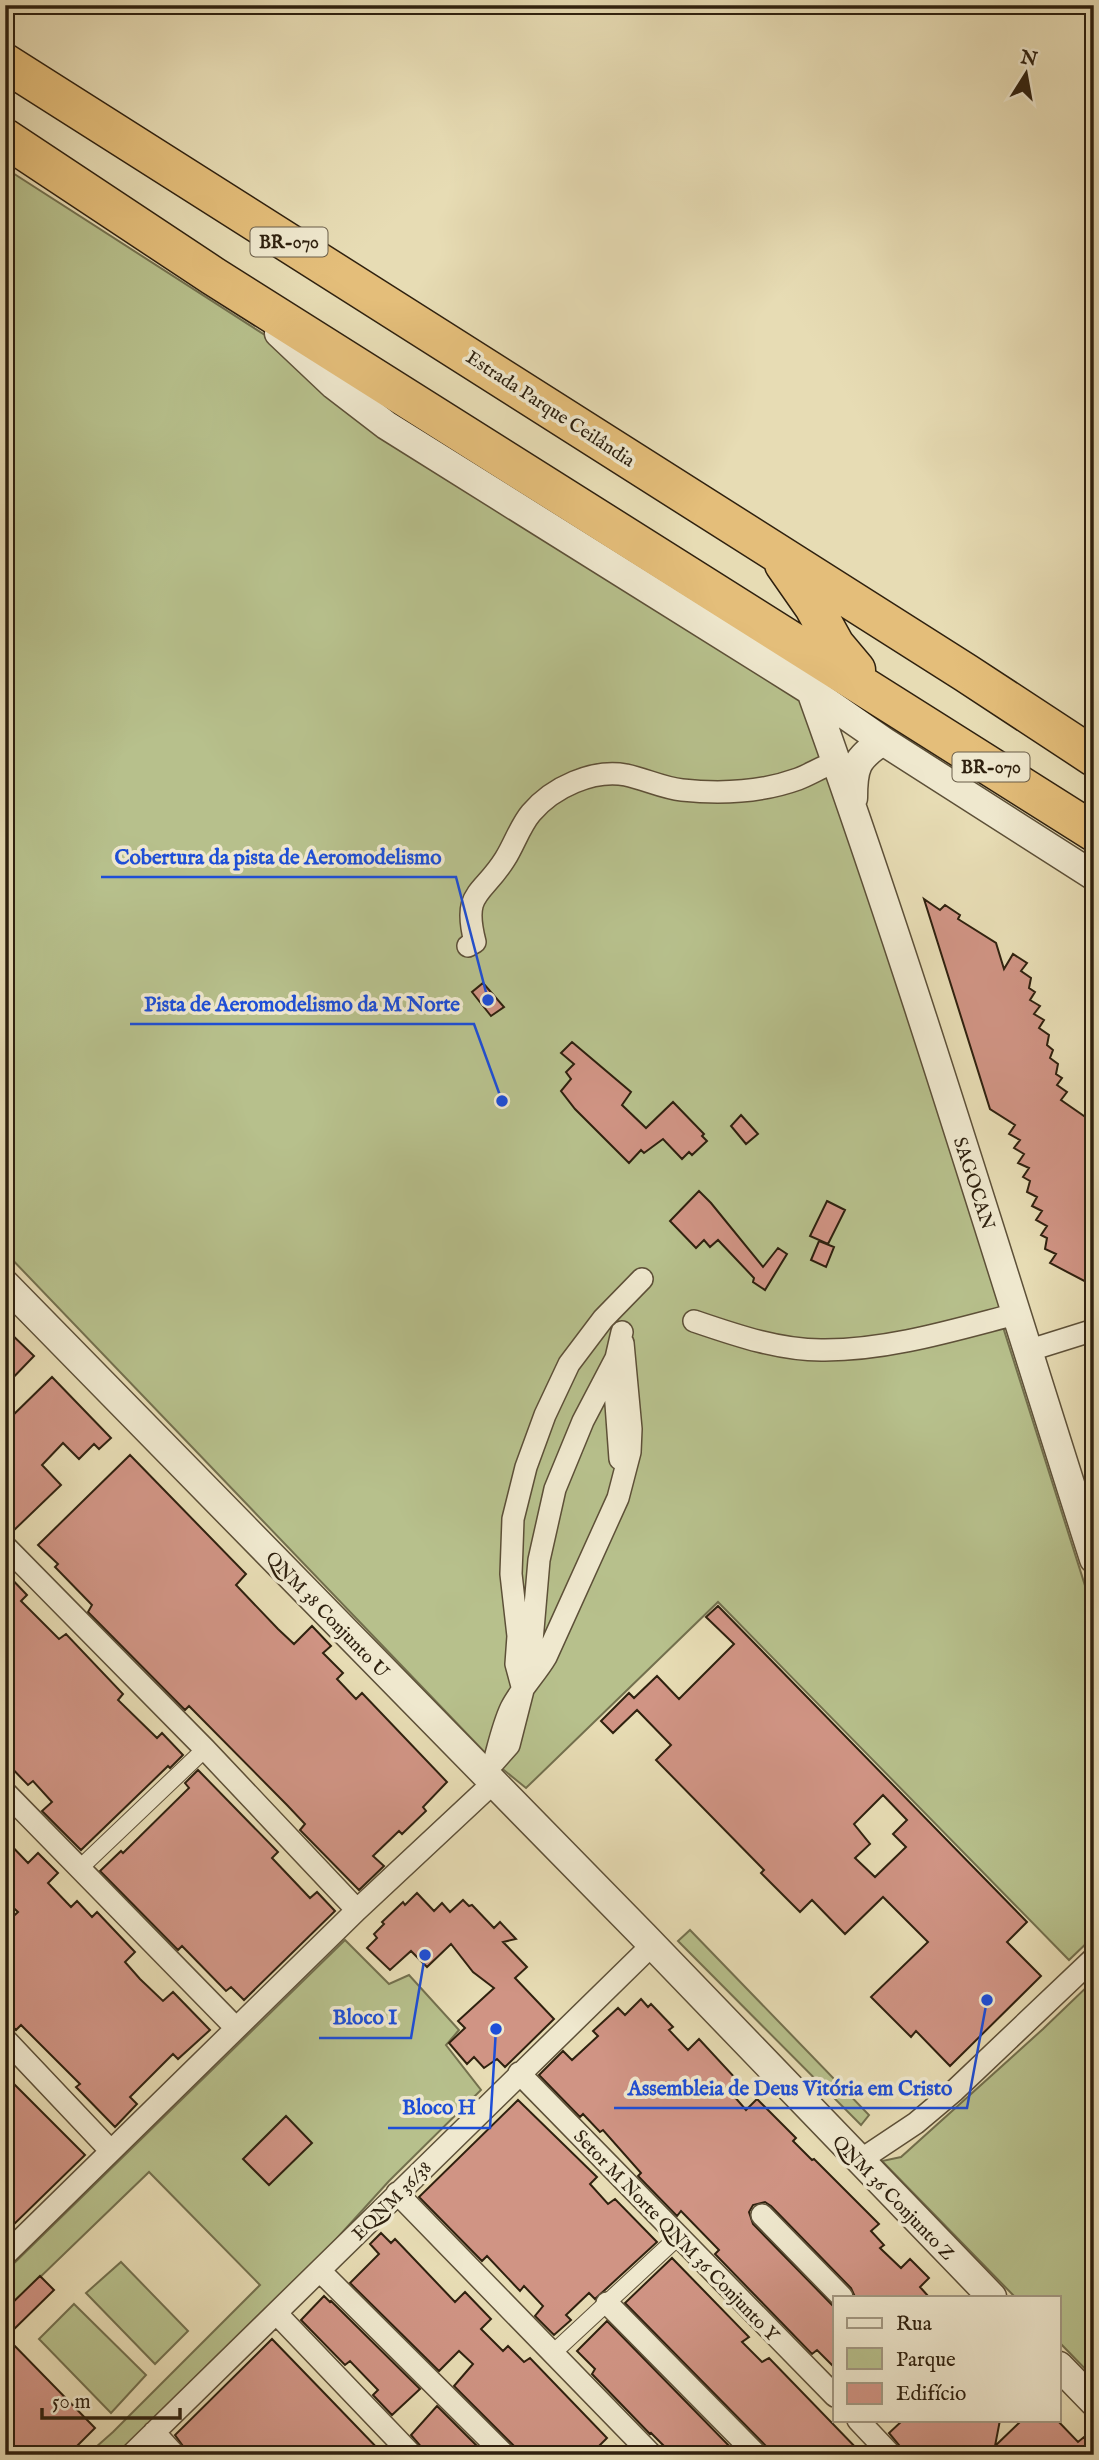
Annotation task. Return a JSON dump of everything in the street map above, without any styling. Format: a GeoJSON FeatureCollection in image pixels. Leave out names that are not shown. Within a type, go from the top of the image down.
{"type":"FeatureCollection","features":[{"type":"Feature","properties":{"kind":"highway","name":"Estrada Parque Ceilândia"},"geometry":{"type":"LineString","coordinates":[[5,63],[775,551],[1094,757]]}},
{"type":"Feature","properties":{"kind":"highway","name":"BR-070"},"geometry":{"type":"LineString","coordinates":[[5,138],[214,276],[1094,832]]}},
{"type":"Feature","properties":{"kind":"highway"},"geometry":{"type":"LineString","coordinates":[[775,551],[851,666],[889,702]]}},
{"type":"Feature","properties":{"kind":"highway"},"geometry":{"type":"LineString","coordinates":[[742,609],[777,618],[859,625],[909,637]]}},
{"type":"Feature","properties":{"kind":"street"},"geometry":{"type":"LineString","coordinates":[[214,276],[334,385],[386,425],[811,691],[883,741],[1094,876]]}},
{"type":"Feature","properties":{"kind":"street","name":"SAGOCAN"},"geometry":{"type":"LineString","coordinates":[[811,691],[853,808],[1094,1559]]}},
{"type":"Feature","properties":{"kind":"street","name":"SAGOCAN"},"geometry":{"type":"LineString","coordinates":[[853,808],[853,777],[857,761],[867,750],[883,741]]}},
{"type":"Feature","properties":{"kind":"street"},"geometry":{"type":"LineString","coordinates":[[468,946],[474,942],[470,925],[473,898],[505,860],[531,813],[568,786],[606,773],[682,790],[769,788],[836,762]]}},
{"type":"Feature","properties":{"kind":"street"},"geometry":{"type":"LineString","coordinates":[[523,1690],[516,1664],[518,1636],[510,1574],[513,1519],[526,1467],[545,1415],[569,1364],[603,1319],[642,1279],[629,1303],[616,1358],[615,1417],[619,1455],[625,1474]]}},
{"type":"Feature","properties":{"kind":"street","name":"QNM 38 Conjunto U"},"geometry":{"type":"LineString","coordinates":[[5,1284],[652,1945]]}},
{"type":"Feature","properties":{"kind":"street"},"geometry":{"type":"LineString","coordinates":[[694,1321],[736,1335],[780,1345],[823,1350],[867,1348],[1016,1314]]}},
{"type":"Feature","properties":{"kind":"street"},"geometry":{"type":"LineString","coordinates":[[1027,1351],[1094,1330]]}},
{"type":"Feature","properties":{"kind":"street"},"geometry":{"type":"LineString","coordinates":[[523,1690],[547,1657],[574,1600],[618,1498],[625,1474],[631,1452],[631,1429],[622,1332]]}},
{"type":"Feature","properties":{"kind":"street"},"geometry":{"type":"LineString","coordinates":[[523,1690],[530,1664],[539,1560],[555,1489],[583,1421],[616,1358]]}},
{"type":"Feature","properties":{"kind":"street"},"geometry":{"type":"LineString","coordinates":[[5,1546],[205,1749],[356,1910]]}},
{"type":"Feature","properties":{"kind":"street"},"geometry":{"type":"LineString","coordinates":[[80,1868],[205,1749]]}},
{"type":"Feature","properties":{"kind":"street"},"geometry":{"type":"LineString","coordinates":[[5,2255],[356,1910],[493,1783]]}},
{"type":"Feature","properties":{"kind":"street"},"geometry":{"type":"LineString","coordinates":[[5,1792],[236,2028]]}},
{"type":"Feature","properties":{"kind":"street","name":"EQNM 36/38"},"geometry":{"type":"LineString","coordinates":[[131,2455],[652,1945]]}},
{"type":"Feature","properties":{"kind":"street","name":"QNM 36 Conjunto Z"},"geometry":{"type":"LineString","coordinates":[[652,1945],[991,2296]]}},
{"type":"Feature","properties":{"kind":"street"},"geometry":{"type":"LineString","coordinates":[[859,2161],[916,2123],[954,2091],[1094,1958]]}},
{"type":"Feature","properties":{"kind":"street"},"geometry":{"type":"LineString","coordinates":[[5,2039],[111,2151]]}},
{"type":"Feature","properties":{"kind":"street","name":"Setor M Norte QNM 36 Conjunto Y"},"geometry":{"type":"LineString","coordinates":[[519,2073],[833,2394]]}},
{"type":"Feature","properties":{"kind":"street"},"geometry":{"type":"LineString","coordinates":[[397,2193],[652,2455]]}},
{"type":"Feature","properties":{"kind":"street"},"geometry":{"type":"LineString","coordinates":[[762,2215],[841,2296]]}},
{"type":"Feature","properties":{"kind":"street"},"geometry":{"type":"LineString","coordinates":[[553,2353],[678,2237]]}},
{"type":"Feature","properties":{"kind":"street"},"geometry":{"type":"LineString","coordinates":[[320,2271],[505,2455]]}},
{"type":"Feature","properties":{"kind":"street"},"geometry":{"type":"LineString","coordinates":[[607,2303],[757,2455]]}},
{"type":"Feature","properties":{"kind":"street"},"geometry":{"type":"LineString","coordinates":[[277,2314],[412,2455]]}},
{"type":"Feature","properties":{"kind":"street"},"geometry":{"type":"LineString","coordinates":[[1060,2367],[1094,2402]]}},
{"type":"Feature","properties":{"kind":"street"},"geometry":{"type":"LineString","coordinates":[[870,2424],[891,2455]]}},
{"type":"Feature","properties":{"kind":"street"},"geometry":{"type":"LineString","coordinates":[[154,2432],[175,2455]]}},
{"type":"Feature","properties":{"kind":"green space"},"geometry":{"type":"Polygon","coordinates":[[[5,168],[282,346],[794,694],[810,709],[1003,1310],[1004,1330],[1094,1614],[1094,1936],[1069,1960],[718,1602],[526,1788],[494,1762],[5,1252],[5,168]]]}},
{"type":"Feature","properties":{"kind":"green space"},"geometry":{"type":"Polygon","coordinates":[[[690,1930],[869,2115],[861,2125],[678,1941],[690,1930]]]}},
{"type":"Feature","properties":{"kind":"green space"},"geometry":{"type":"Polygon","coordinates":[[[345,1940],[389,1984],[409,1975],[459,2030],[446,2045],[481,2090],[389,2181],[319,2258],[118,2455],[87,2455],[260,2285],[149,2172],[5,2311],[5,2272],[345,1940]]]}},
{"type":"Feature","properties":{"kind":"green space"},"geometry":{"type":"Polygon","coordinates":[[[1094,1980],[1094,2378],[1060,2343],[1060,2296],[1014,2296],[882,2161],[901,2157],[1094,1980]]]}},
{"type":"Feature","properties":{"kind":"green space"},"geometry":{"type":"Polygon","coordinates":[[[121,2262],[188,2331],[155,2364],[86,2293],[121,2262]]]}},
{"type":"Feature","properties":{"kind":"green space"},"geometry":{"type":"Polygon","coordinates":[[[74,2304],[146,2375],[111,2413],[39,2339],[74,2304]]]}},
{"type":"Feature","properties":{"kind":"building"},"geometry":{"type":"Polygon","coordinates":[[[924,899],[940,910],[945,905],[960,915],[958,919],[996,943],[1004,969],[1013,954],[1027,963],[1021,971],[1031,978],[1029,988],[1035,992],[1030,1000],[1040,1006],[1034,1014],[1044,1020],[1039,1028],[1049,1035],[1047,1045],[1053,1050],[1050,1058],[1058,1064],[1056,1074],[1062,1078],[1057,1085],[1067,1092],[1061,1100],[1094,1123],[1094,1286],[1050,1263],[1056,1254],[1045,1249],[1047,1238],[1041,1235],[1047,1226],[1036,1220],[1042,1211],[1032,1206],[1037,1197],[1027,1192],[1030,1181],[1023,1177],[1029,1168],[1018,1163],[1024,1154],[1014,1148],[1020,1140],[1009,1134],[1015,1125],[990,1109],[924,899]]]}},
{"type":"Feature","properties":{"kind":"building"},"geometry":{"type":"Polygon","coordinates":[[[483,983],[504,1007],[491,1016],[472,992],[483,983]]]}},
{"type":"Feature","properties":{"kind":"building"},"geometry":{"type":"Polygon","coordinates":[[[572,1042],[631,1092],[622,1105],[646,1128],[673,1102],[704,1134],[702,1136],[707,1141],[692,1155],[689,1152],[682,1159],[663,1139],[644,1153],[641,1150],[629,1163],[575,1109],[561,1091],[571,1079],[566,1072],[574,1064],[561,1053],[572,1042]]]}},
{"type":"Feature","properties":{"kind":"building"},"geometry":{"type":"Polygon","coordinates":[[[741,1115],[758,1134],[746,1144],[731,1126],[741,1115]]]}},
{"type":"Feature","properties":{"kind":"building"},"geometry":{"type":"Polygon","coordinates":[[[699,1191],[763,1267],[778,1248],[787,1254],[765,1290],[753,1282],[754,1278],[718,1240],[710,1247],[704,1240],[696,1248],[670,1221],[699,1191]]]}},
{"type":"Feature","properties":{"kind":"building"},"geometry":{"type":"Polygon","coordinates":[[[827,1201],[845,1210],[828,1244],[810,1236],[827,1201]]]}},
{"type":"Feature","properties":{"kind":"building"},"geometry":{"type":"Polygon","coordinates":[[[819,1241],[834,1247],[826,1267],[811,1260],[819,1241]]]}},
{"type":"Feature","properties":{"kind":"building"},"geometry":{"type":"Polygon","coordinates":[[[5,1328],[34,1356],[5,1386],[5,1328]]]}},
{"type":"Feature","properties":{"kind":"building"},"geometry":{"type":"Polygon","coordinates":[[[52,1377],[111,1438],[99,1449],[94,1444],[79,1459],[63,1443],[42,1465],[61,1485],[10,1534],[5,1533],[5,1423],[52,1377]]]}},
{"type":"Feature","properties":{"kind":"building"},"geometry":{"type":"Polygon","coordinates":[[[130,1455],[246,1574],[236,1585],[278,1629],[294,1644],[312,1626],[331,1646],[323,1653],[343,1673],[337,1679],[356,1699],[362,1693],[447,1782],[423,1807],[426,1811],[402,1834],[399,1831],[373,1856],[384,1866],[359,1890],[300,1830],[305,1824],[287,1805],[189,1706],[185,1710],[88,1612],[92,1605],[55,1567],[58,1564],[38,1545],[130,1455]]]}},
{"type":"Feature","properties":{"kind":"building"},"geometry":{"type":"Polygon","coordinates":[[[5,1572],[27,1595],[21,1601],[59,1639],[66,1634],[123,1694],[118,1700],[157,1738],[162,1733],[183,1755],[170,1768],[168,1766],[81,1850],[42,1811],[52,1802],[33,1781],[28,1785],[5,1761],[5,1572]]]}},
{"type":"Feature","properties":{"kind":"building"},"geometry":{"type":"Polygon","coordinates":[[[718,1606],[1027,1922],[1007,1942],[1041,1976],[950,2066],[916,2031],[911,2037],[871,1997],[928,1942],[883,1897],[845,1934],[812,1900],[800,1912],[761,1873],[764,1870],[656,1760],[671,1745],[637,1710],[613,1733],[601,1721],[629,1693],[634,1698],[657,1676],[679,1699],[734,1644],[706,1617],[718,1606]],[[883,1795],[854,1824],[870,1844],[855,1858],[875,1877],[906,1847],[893,1834],[907,1820],[883,1795]]]}},
{"type":"Feature","properties":{"kind":"building"},"geometry":{"type":"Polygon","coordinates":[[[198,1770],[278,1852],[272,1858],[310,1898],[317,1892],[335,1911],[244,2000],[231,1987],[226,1991],[182,1946],[178,1950],[100,1871],[121,1851],[123,1853],[189,1788],[185,1783],[198,1770]]]}},
{"type":"Feature","properties":{"kind":"building"},"geometry":{"type":"Polygon","coordinates":[[[5,1839],[28,1863],[38,1853],[58,1873],[48,1883],[71,1907],[77,1901],[92,1917],[97,1912],[135,1952],[125,1962],[140,1979],[163,2001],[173,1992],[210,2030],[178,2059],[173,2054],[130,2097],[137,2104],[115,2127],[76,2087],[80,2084],[21,2025],[16,2030],[5,2019],[5,1924],[18,1912],[5,1900],[5,1839]]]}},
{"type":"Feature","properties":{"kind":"building"},"geometry":{"type":"Polygon","coordinates":[[[417,1893],[434,1911],[442,1903],[450,1912],[463,1900],[469,1906],[472,1905],[494,1928],[500,1922],[516,1939],[503,1942],[527,1967],[515,1978],[554,2019],[505,2067],[497,2059],[484,2068],[474,2057],[467,2064],[449,2043],[465,2028],[458,2021],[494,1988],[473,1972],[451,1944],[427,1967],[411,1951],[390,1970],[367,1948],[377,1938],[374,1934],[384,1924],[382,1922],[417,1893]]]}},
{"type":"Feature","properties":{"kind":"building"},"geometry":{"type":"Polygon","coordinates":[[[641,1999],[648,2007],[651,2004],[673,2027],[669,2030],[688,2050],[699,2039],[737,2080],[726,2087],[746,2110],[757,2099],[796,2138],[793,2141],[879,2224],[871,2231],[884,2245],[880,2248],[901,2268],[910,2259],[929,2278],[920,2287],[928,2296],[855,2296],[851,2288],[771,2206],[765,2202],[753,2205],[749,2212],[753,2224],[833,2306],[833,2366],[817,2350],[812,2354],[715,2254],[719,2250],[681,2211],[677,2216],[638,2176],[641,2173],[603,2130],[600,2132],[583,2114],[580,2117],[539,2075],[563,2051],[572,2060],[598,2036],[593,2031],[618,2008],[625,2015],[641,1999]]]}},
{"type":"Feature","properties":{"kind":"building"},"geometry":{"type":"Polygon","coordinates":[[[5,2075],[85,2155],[5,2233],[5,2075]]]}},
{"type":"Feature","properties":{"kind":"building"},"geometry":{"type":"Polygon","coordinates":[[[518,2100],[597,2177],[590,2184],[608,2204],[615,2199],[657,2242],[595,2299],[589,2293],[566,2315],[571,2320],[554,2335],[535,2316],[543,2306],[524,2286],[520,2291],[487,2256],[482,2261],[419,2197],[518,2100]]]}},
{"type":"Feature","properties":{"kind":"building"},"geometry":{"type":"Polygon","coordinates":[[[286,2116],[312,2143],[269,2185],[243,2159],[286,2116]]]}},
{"type":"Feature","properties":{"kind":"building"},"geometry":{"type":"Polygon","coordinates":[[[381,2233],[391,2243],[395,2239],[455,2302],[465,2292],[491,2319],[481,2329],[503,2351],[508,2346],[524,2362],[530,2358],[607,2438],[597,2448],[604,2455],[527,2455],[523,2451],[518,2452],[454,2386],[473,2364],[459,2351],[439,2371],[350,2283],[379,2254],[370,2244],[381,2233]]]}},
{"type":"Feature","properties":{"kind":"building"},"geometry":{"type":"Polygon","coordinates":[[[672,2258],[749,2337],[742,2342],[762,2362],[769,2358],[863,2455],[770,2455],[766,2446],[625,2303],[672,2258]]]}},
{"type":"Feature","properties":{"kind":"building"},"geometry":{"type":"Polygon","coordinates":[[[40,2276],[54,2290],[6,2337],[95,2428],[68,2455],[15,2455],[5,2444],[5,2310],[40,2276]]]}},
{"type":"Feature","properties":{"kind":"building"},"geometry":{"type":"Polygon","coordinates":[[[324,2296],[420,2389],[392,2415],[373,2395],[378,2390],[350,2361],[345,2365],[301,2320],[324,2296]]]}},
{"type":"Feature","properties":{"kind":"building"},"geometry":{"type":"Polygon","coordinates":[[[607,2321],[738,2455],[681,2455],[675,2449],[671,2453],[650,2434],[592,2374],[595,2369],[577,2351],[607,2321]]]}},
{"type":"Feature","properties":{"kind":"building"},"geometry":{"type":"Polygon","coordinates":[[[272,2339],[384,2455],[287,2455],[280,2447],[272,2455],[188,2453],[175,2435],[272,2339]]]}},
{"type":"Feature","properties":{"kind":"building"},"geometry":{"type":"Polygon","coordinates":[[[437,2406],[486,2455],[428,2455],[411,2435],[437,2406]]]}},
{"type":"Feature","properties":{"kind":"building"},"geometry":{"type":"Polygon","coordinates":[[[901,2422],[1000,2422],[995,2446],[1020,2422],[1059,2422],[1078,2442],[1084,2437],[1094,2447],[1094,2455],[907,2455],[889,2433],[901,2422]]]}},
{"type":"Feature","properties":{"kind":"place","name":"Cobertura da pista de Aeromodelismo"},"geometry":{"type":"Point","coordinates":[488,1000]}},
{"type":"Feature","properties":{"kind":"place","name":"Pista de Aeromodelismo da M Norte"},"geometry":{"type":"Point","coordinates":[502,1101]}},
{"type":"Feature","properties":{"kind":"place","name":"Bloco I"},"geometry":{"type":"Point","coordinates":[425,1955]}},
{"type":"Feature","properties":{"kind":"place","name":"Assembleia de Deus Vitória em Cristo"},"geometry":{"type":"Point","coordinates":[987,2000]}},
{"type":"Feature","properties":{"kind":"place","name":"Bloco H"},"geometry":{"type":"Point","coordinates":[496,2029]}}]}
